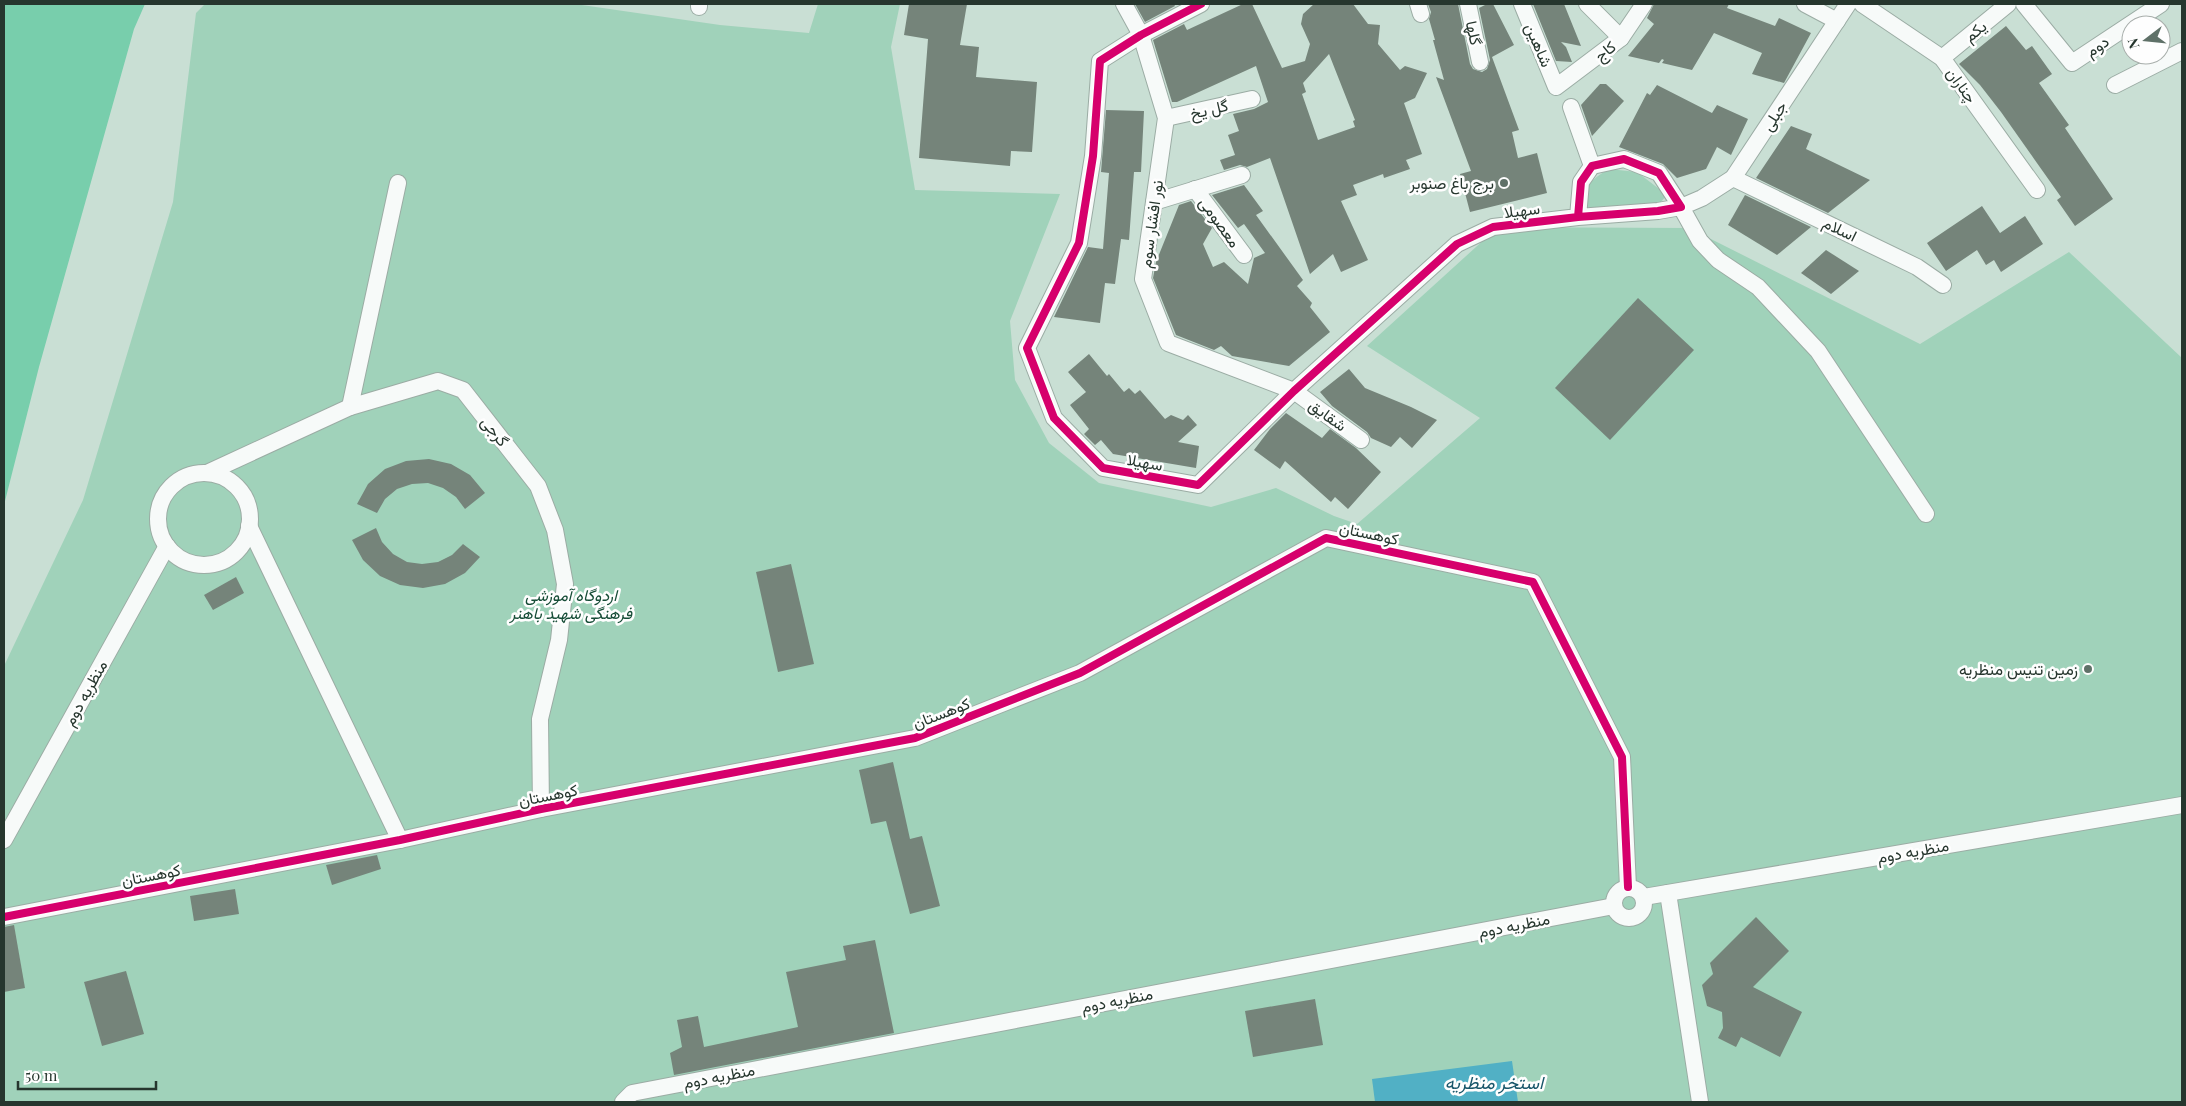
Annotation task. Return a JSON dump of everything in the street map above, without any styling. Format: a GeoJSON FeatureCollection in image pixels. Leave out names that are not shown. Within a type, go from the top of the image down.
{"type":"FeatureCollection","features":[{"type":"Feature","properties":{"kind":"street","name":"نور افشار سوم"},"geometry":{"type":"LineString","coordinates":[[1124,4],[1141,36],[1166,118],[1143,279],[1168,343],[1294,391]]}},
{"type":"Feature","properties":{"kind":"street"},"geometry":{"type":"LineString","coordinates":[[1141,36],[1201,4]]}},
{"type":"Feature","properties":{"kind":"street","name":"گلها"},"geometry":{"type":"LineString","coordinates":[[1468,4],[1480,62]]}},
{"type":"Feature","properties":{"kind":"street","name":"شاهین"},"geometry":{"type":"LineString","coordinates":[[1522,4],[1556,87]]}},
{"type":"Feature","properties":{"kind":"street"},"geometry":{"type":"LineString","coordinates":[[1586,4],[1621,38]]}},
{"type":"Feature","properties":{"kind":"street","name":"کاج"},"geometry":{"type":"LineString","coordinates":[[1556,87],[1621,38],[1644,4]]}},
{"type":"Feature","properties":{"kind":"street"},"geometry":{"type":"LineString","coordinates":[[1805,4],[1837,21]]}},
{"type":"Feature","properties":{"kind":"street","name":"جبلی"},"geometry":{"type":"LineString","coordinates":[[1681,206],[1702,198],[1733,178],[1848,4]]}},
{"type":"Feature","properties":{"kind":"street","name":"چناران"},"geometry":{"type":"LineString","coordinates":[[1862,4],[1942,58],[2038,190]]}},
{"type":"Feature","properties":{"kind":"street","name":"یکم"},"geometry":{"type":"LineString","coordinates":[[1942,58],[2008,4]]}},
{"type":"Feature","properties":{"kind":"street","name":"دوم"},"geometry":{"type":"LineString","coordinates":[[2024,4],[2072,62],[2161,4]]}},
{"type":"Feature","properties":{"kind":"street","name":"سهیلا"},"geometry":{"type":"LineString","coordinates":[[1141,36],[1100,61],[1093,156],[1079,243],[1027,348],[1054,418],[1103,468],[1198,485],[1294,391],[1457,244],[1493,227],[1578,217],[1658,211],[1681,206]]}},
{"type":"Feature","properties":{"kind":"street"},"geometry":{"type":"LineString","coordinates":[[2114,85],[2182,51]]}},
{"type":"Feature","properties":{"kind":"street","name":"گل یخ"},"geometry":{"type":"LineString","coordinates":[[1166,118],[1252,99]]}},
{"type":"Feature","properties":{"kind":"street"},"geometry":{"type":"LineString","coordinates":[[1571,107],[1592,166]]}},
{"type":"Feature","properties":{"kind":"street"},"geometry":{"type":"LineString","coordinates":[[1578,217],[1581,182],[1592,166],[1624,159],[1659,172],[1681,206],[1700,241],[1718,260],[1758,287],[1818,351],[1926,514]]}},
{"type":"Feature","properties":{"kind":"street","name":"معصومی"},"geometry":{"type":"LineString","coordinates":[[1154,202],[1242,175]]}},
{"type":"Feature","properties":{"kind":"street","name":"اسلام"},"geometry":{"type":"LineString","coordinates":[[1733,178],[1917,266],[1943,286]]}},
{"type":"Feature","properties":{"kind":"street"},"geometry":{"type":"LineString","coordinates":[[350,407],[398,183]]}},
{"type":"Feature","properties":{"kind":"street","name":"معصومی"},"geometry":{"type":"LineString","coordinates":[[1195,189],[1244,255]]}},
{"type":"Feature","properties":{"kind":"street","name":"گرجی"},"geometry":{"type":"LineString","coordinates":[[207,473],[350,407],[438,381],[463,390],[538,486],[555,530],[565,584],[559,640],[540,719],[541,810]]}},
{"type":"Feature","properties":{"kind":"street","name":"شقایق"},"geometry":{"type":"LineString","coordinates":[[1294,391],[1361,440]]}},
{"type":"Feature","properties":{"kind":"street"},"geometry":{"type":"LineString","coordinates":[[207,473],[222,477],[234,485],[244,497],[249,511],[249,526],[244,540],[235,553],[222,561],[207,565],[192,564],[178,557],[167,546],[160,533],[158,518],[160,504],[168,490],[186,477],[192,474],[207,473]]}},
{"type":"Feature","properties":{"kind":"street"},"geometry":{"type":"LineString","coordinates":[[249,526],[400,840]]}},
{"type":"Feature","properties":{"kind":"street","name":"کوهستان"},"geometry":{"type":"LineString","coordinates":[[4,917],[915,738],[1080,673],[1326,538],[1533,582],[1622,756],[1628,887]]}},
{"type":"Feature","properties":{"kind":"street","name":"منظریه دوم"},"geometry":{"type":"LineString","coordinates":[[4,840],[167,546]]}},
{"type":"Feature","properties":{"kind":"street","name":"منظریه دوم"},"geometry":{"type":"LineString","coordinates":[[1644,897],[2182,805]]}},
{"type":"Feature","properties":{"kind":"street"},"geometry":{"type":"LineString","coordinates":[[1634,888],[1644,897],[1644,910],[1635,918],[1630,919],[1620,916],[1614,906],[1614,900],[1621,889],[1634,888]]}},
{"type":"Feature","properties":{"kind":"street"},"geometry":{"type":"LineString","coordinates":[[1668,893],[1700,1102]]}},
{"type":"Feature","properties":{"kind":"street","name":"منظریه دوم"},"geometry":{"type":"LineString","coordinates":[[623,1102],[632,1093],[1614,906]]}},
{"type":"Feature","properties":{"kind":"green space"},"geometry":{"type":"Polygon","coordinates":[[[4,4],[145,4],[134,29],[39,367],[4,505],[4,4]]]}},
{"type":"Feature","properties":{"kind":"green space","name":"اردوگاه آموزشی فرهنگی شهید باهنر"},"geometry":{"type":"Polygon","coordinates":[[[205,4],[575,4],[720,25],[809,33],[818,4],[900,4],[891,47],[915,190],[1060,194],[1010,321],[1015,380],[1049,443],[1099,483],[1211,507],[1276,488],[1334,516],[1357,524],[1480,418],[1367,346],[1498,227],[1689,228],[1920,344],[2069,252],[2182,358],[2182,1102],[4,1102],[4,666],[83,500],[173,202],[196,13],[205,4]]]}},
{"type":"Feature","properties":{"kind":"green space"},"geometry":{"type":"Polygon","coordinates":[[[1609,169],[1637,172],[1667,195],[1659,204],[1585,207],[1586,193],[1590,183],[1609,169]]]}},
{"type":"Feature","properties":{"kind":"water","name":"استخر منظریه"},"geometry":{"type":"Polygon","coordinates":[[[1512,1061],[1518,1102],[1375,1102],[1372,1079],[1512,1061]]]}},
{"type":"Feature","properties":{"kind":"building"},"geometry":{"type":"Polygon","coordinates":[[[909,4],[967,4],[960,45],[979,47],[976,77],[1037,82],[1032,152],[1011,151],[1010,166],[919,158],[928,39],[904,35],[909,4]]]}},
{"type":"Feature","properties":{"kind":"building"},"geometry":{"type":"Polygon","coordinates":[[[1135,4],[1174,4],[1175,6],[1145,22],[1135,4]]]}},
{"type":"Feature","properties":{"kind":"building"},"geometry":{"type":"Polygon","coordinates":[[[1243,4],[1252,4],[1282,68],[1305,61],[1310,44],[1301,24],[1303,14],[1314,4],[1353,4],[1368,24],[1380,25],[1378,44],[1400,70],[1405,66],[1427,73],[1415,98],[1404,103],[1422,154],[1406,160],[1410,169],[1384,178],[1383,174],[1353,185],[1357,195],[1341,201],[1368,260],[1341,272],[1333,254],[1310,274],[1270,158],[1247,167],[1240,165],[1224,170],[1220,160],[1235,155],[1228,135],[1239,131],[1233,114],[1254,109],[1268,102],[1256,66],[1177,102],[1172,102],[1153,40],[1184,24],[1187,30],[1243,4]],[[1329,54],[1303,83],[1306,92],[1302,94],[1318,140],[1355,127],[1353,121],[1355,120],[1329,54]]]}},
{"type":"Feature","properties":{"kind":"building"},"geometry":{"type":"Polygon","coordinates":[[[1428,4],[1458,4],[1470,64],[1473,69],[1482,72],[1487,69],[1490,60],[1479,8],[1487,4],[1493,4],[1514,45],[1492,57],[1519,130],[1512,132],[1518,158],[1537,153],[1547,193],[1470,212],[1460,174],[1471,171],[1436,77],[1444,80],[1433,40],[1435,40],[1429,19],[1431,12],[1428,4]]]}},
{"type":"Feature","properties":{"kind":"building"},"geometry":{"type":"Polygon","coordinates":[[[1533,4],[1564,4],[1581,46],[1561,42],[1566,47],[1572,62],[1556,61],[1533,4]]]}},
{"type":"Feature","properties":{"kind":"building"},"geometry":{"type":"Polygon","coordinates":[[[1654,4],[1729,4],[1727,8],[1775,26],[1779,18],[1811,33],[1784,83],[1752,74],[1762,53],[1714,33],[1692,70],[1662,63],[1664,60],[1662,59],[1659,63],[1628,56],[1654,24],[1647,18],[1654,4]]]}},
{"type":"Feature","properties":{"kind":"building"},"geometry":{"type":"Polygon","coordinates":[[[2006,26],[2026,50],[2032,46],[2052,74],[2039,83],[2069,125],[2065,128],[2113,199],[2075,226],[2057,200],[2061,197],[2001,112],[1980,85],[1959,64],[2006,26]]]}},
{"type":"Feature","properties":{"kind":"building"},"geometry":{"type":"Polygon","coordinates":[[[1600,84],[1606,84],[1624,101],[1592,136],[1581,105],[1600,84]]]}},
{"type":"Feature","properties":{"kind":"building"},"geometry":{"type":"Polygon","coordinates":[[[1657,85],[1712,113],[1717,105],[1748,119],[1731,155],[1717,147],[1706,169],[1677,178],[1663,164],[1619,147],[1647,93],[1650,95],[1657,85]]]}},
{"type":"Feature","properties":{"kind":"building"},"geometry":{"type":"Polygon","coordinates":[[[1106,110],[1144,111],[1141,172],[1134,172],[1129,240],[1121,239],[1115,284],[1105,283],[1100,323],[1054,317],[1088,247],[1103,249],[1109,173],[1101,172],[1106,110]]]}},
{"type":"Feature","properties":{"kind":"building"},"geometry":{"type":"Polygon","coordinates":[[[1791,126],[1812,134],[1806,149],[1870,180],[1828,213],[1756,178],[1791,126]]]}},
{"type":"Feature","properties":{"kind":"building"},"geometry":{"type":"Polygon","coordinates":[[[1244,185],[1263,211],[1256,215],[1303,280],[1297,286],[1312,303],[1310,307],[1330,332],[1289,366],[1232,356],[1221,346],[1214,350],[1176,335],[1153,278],[1156,262],[1179,205],[1191,201],[1212,228],[1203,244],[1213,267],[1224,262],[1248,284],[1254,258],[1265,253],[1244,224],[1238,228],[1212,195],[1244,185]]]}},
{"type":"Feature","properties":{"kind":"building"},"geometry":{"type":"Polygon","coordinates":[[[1745,195],[1811,227],[1777,255],[1728,225],[1745,195]]]}},
{"type":"Feature","properties":{"kind":"building"},"geometry":{"type":"Polygon","coordinates":[[[1982,206],[2000,233],[2025,216],[2043,244],[2001,272],[1994,260],[1986,265],[1977,250],[1946,271],[1927,243],[1982,206]]]}},
{"type":"Feature","properties":{"kind":"building"},"geometry":{"type":"Polygon","coordinates":[[[1826,250],[1859,271],[1831,294],[1801,273],[1826,250]]]}},
{"type":"Feature","properties":{"kind":"building"},"geometry":{"type":"Polygon","coordinates":[[[1638,298],[1694,350],[1610,440],[1555,388],[1638,298]]]}},
{"type":"Feature","properties":{"kind":"building"},"geometry":{"type":"Polygon","coordinates":[[[1089,354],[1107,376],[1109,374],[1124,392],[1129,388],[1135,394],[1140,390],[1165,419],[1171,415],[1183,420],[1188,415],[1197,425],[1178,442],[1199,446],[1196,468],[1113,454],[1101,440],[1095,445],[1084,434],[1089,429],[1070,405],[1086,392],[1068,372],[1089,354]]]}},
{"type":"Feature","properties":{"kind":"building"},"geometry":{"type":"Polygon","coordinates":[[[1349,369],[1365,388],[1437,420],[1412,448],[1400,437],[1391,447],[1371,438],[1367,432],[1332,406],[1320,392],[1349,369]]]}},
{"type":"Feature","properties":{"kind":"building"},"geometry":{"type":"Polygon","coordinates":[[[1286,413],[1322,438],[1330,429],[1356,448],[1381,472],[1348,509],[1335,497],[1331,502],[1285,461],[1280,469],[1254,450],[1270,429],[1286,413]]]}},
{"type":"Feature","properties":{"kind":"building"},"geometry":{"type":"Polygon","coordinates":[[[429,459],[451,464],[470,475],[485,493],[465,509],[456,497],[443,488],[428,483],[412,484],[397,489],[385,499],[377,513],[357,504],[368,484],[385,469],[406,461],[429,459]]]}},
{"type":"Feature","properties":{"kind":"building"},"geometry":{"type":"Polygon","coordinates":[[[376,528],[382,542],[393,554],[407,562],[422,564],[438,562],[452,555],[463,544],[480,557],[465,573],[445,584],[423,588],[400,585],[380,576],[363,560],[352,540],[376,528]]]}},
{"type":"Feature","properties":{"kind":"building"},"geometry":{"type":"Polygon","coordinates":[[[791,564],[814,664],[778,672],[756,572],[791,564]]]}},
{"type":"Feature","properties":{"kind":"building"},"geometry":{"type":"Polygon","coordinates":[[[236,577],[244,593],[213,610],[204,595],[236,577]]]}},
{"type":"Feature","properties":{"kind":"building"},"geometry":{"type":"Polygon","coordinates":[[[893,762],[910,839],[922,836],[940,906],[910,914],[886,821],[871,824],[859,770],[893,762]]]}},
{"type":"Feature","properties":{"kind":"building"},"geometry":{"type":"Polygon","coordinates":[[[377,855],[381,869],[332,885],[326,865],[377,855]]]}},
{"type":"Feature","properties":{"kind":"building"},"geometry":{"type":"Polygon","coordinates":[[[235,889],[239,914],[194,921],[190,896],[235,889]]]}},
{"type":"Feature","properties":{"kind":"building"},"geometry":{"type":"Polygon","coordinates":[[[1756,917],[1789,951],[1753,987],[1802,1012],[1780,1057],[1741,1037],[1736,1047],[1718,1038],[1723,1028],[1722,1012],[1707,1006],[1702,985],[1713,974],[1710,963],[1756,917]]]}},
{"type":"Feature","properties":{"kind":"building"},"geometry":{"type":"Polygon","coordinates":[[[14,925],[25,988],[4,992],[4,927],[14,925]]]}},
{"type":"Feature","properties":{"kind":"building"},"geometry":{"type":"Polygon","coordinates":[[[875,940],[894,1033],[674,1075],[670,1053],[682,1047],[677,1020],[698,1016],[704,1047],[798,1027],[786,972],[846,960],[843,946],[875,940]]]}},
{"type":"Feature","properties":{"kind":"building"},"geometry":{"type":"Polygon","coordinates":[[[126,971],[144,1034],[102,1046],[84,982],[126,971]]]}},
{"type":"Feature","properties":{"kind":"building"},"geometry":{"type":"Polygon","coordinates":[[[1315,999],[1323,1045],[1253,1057],[1245,1011],[1315,999]]]}},
{"type":"Feature","properties":{"kind":"cycle path"},"geometry":{"type":"LineString","coordinates":[[1201,4],[1141,35],[1100,61],[1093,156],[1079,243],[1027,348],[1054,418],[1103,468],[1198,485],[1294,391],[1457,244],[1493,227],[1578,217],[1658,211],[1681,207],[1659,173],[1624,159],[1592,166],[1581,182],[1578,217]]}},
{"type":"Feature","properties":{"kind":"cycle path"},"geometry":{"type":"LineString","coordinates":[[4,917],[400,840],[541,809],[915,738],[1080,673],[1326,538],[1533,582],[1622,757],[1628,887]]}},
{"type":"Feature","properties":{"kind":"place","name":"برج باغ صنوبر"},"geometry":{"type":"Point","coordinates":[1504,183]}},
{"type":"Feature","properties":{"kind":"place","name":"زمین تنیس منظریه"},"geometry":{"type":"Point","coordinates":[2088,669]}}]}
